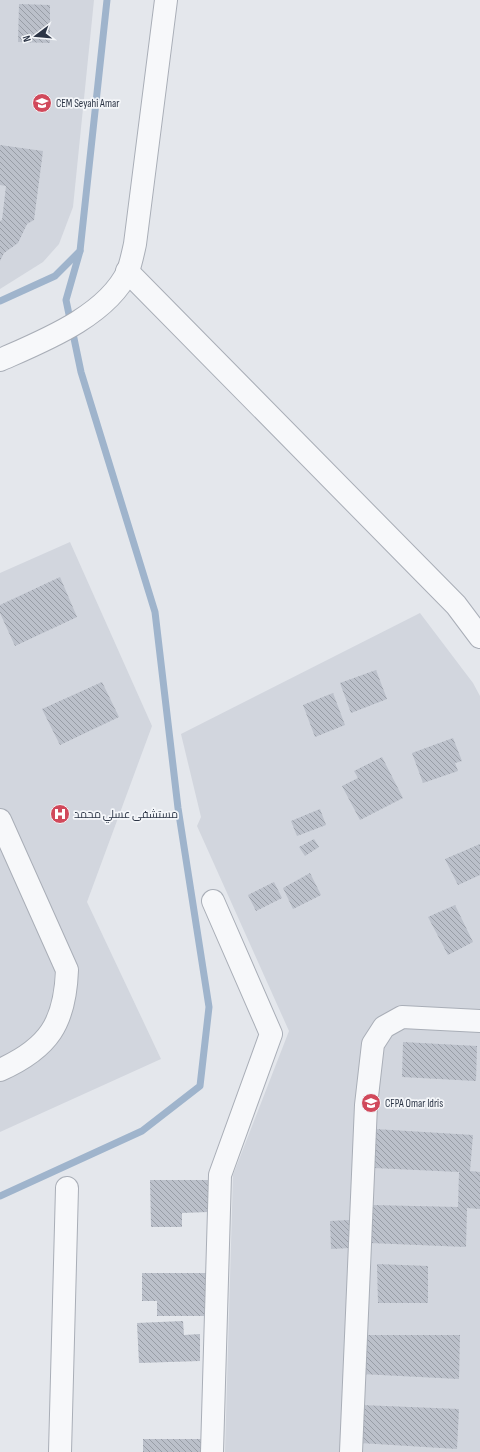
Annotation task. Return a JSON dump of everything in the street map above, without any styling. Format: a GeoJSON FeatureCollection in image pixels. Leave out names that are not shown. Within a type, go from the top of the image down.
{"type":"FeatureCollection","features":[{"type":"Feature","properties":{"kind":"street"},"geometry":{"type":"LineString","coordinates":[[0,360],[59,332],[86,316],[112,294],[128,271],[135,244],[166,0]]}},
{"type":"Feature","properties":{"kind":"street"},"geometry":{"type":"LineString","coordinates":[[128,271],[456,605],[480,637]]}},
{"type":"Feature","properties":{"kind":"street"},"geometry":{"type":"LineString","coordinates":[[0,820],[67,970],[66,994],[56,1026],[40,1048],[17,1063],[0,1070]]}},
{"type":"Feature","properties":{"kind":"street"},"geometry":{"type":"LineString","coordinates":[[212,1452],[220,1175],[271,1034],[214,901]]}},
{"type":"Feature","properties":{"kind":"street"},"geometry":{"type":"LineString","coordinates":[[351,1452],[366,1105],[373,1044],[384,1027],[402,1017],[480,1021]]}},
{"type":"Feature","properties":{"kind":"street"},"geometry":{"type":"LineString","coordinates":[[60,1452],[67,1188]]}},
{"type":"Feature","properties":{"kind":"shaded area","name":"CEM Seyahi Amar"},"geometry":{"type":"Polygon","coordinates":[[[0,0],[94,0],[73,207],[59,244],[43,262],[0,289],[0,0]]]}},
{"type":"Feature","properties":{"kind":"shaded area","name":"مستشفى عسلي محمد"},"geometry":{"type":"Polygon","coordinates":[[[70,542],[152,726],[87,902],[161,1059],[0,1132],[0,573],[70,542]]]}},
{"type":"Feature","properties":{"kind":"shaded area","name":"CFPA Omar Idris"},"geometry":{"type":"Polygon","coordinates":[[[420,613],[473,683],[480,696],[480,1452],[225,1452],[233,1175],[289,1031],[197,826],[201,817],[181,734],[420,613]]]}},
{"type":"Feature","properties":{"kind":"building"},"geometry":{"type":"Polygon","coordinates":[[[19,4],[50,5],[50,43],[18,42],[19,4]]]}},
{"type":"Feature","properties":{"kind":"building"},"geometry":{"type":"Polygon","coordinates":[[[0,145],[43,151],[34,220],[27,224],[18,243],[4,253],[0,261],[0,221],[2,220],[6,186],[0,185],[0,145]]]}},
{"type":"Feature","properties":{"kind":"building"},"geometry":{"type":"Polygon","coordinates":[[[60,577],[77,617],[15,646],[0,613],[0,605],[60,577]]]}},
{"type":"Feature","properties":{"kind":"building"},"geometry":{"type":"Polygon","coordinates":[[[376,670],[387,699],[351,713],[340,683],[376,670]]]}},
{"type":"Feature","properties":{"kind":"building"},"geometry":{"type":"Polygon","coordinates":[[[102,682],[119,717],[60,745],[42,709],[102,682]]]}},
{"type":"Feature","properties":{"kind":"building"},"geometry":{"type":"Polygon","coordinates":[[[333,693],[345,725],[315,737],[303,705],[333,693]]]}},
{"type":"Feature","properties":{"kind":"building"},"geometry":{"type":"Polygon","coordinates":[[[453,738],[462,761],[455,763],[458,771],[423,783],[412,753],[453,738]]]}},
{"type":"Feature","properties":{"kind":"building"},"geometry":{"type":"Polygon","coordinates":[[[382,757],[403,798],[360,820],[342,786],[358,778],[354,771],[382,757]]]}},
{"type":"Feature","properties":{"kind":"building"},"geometry":{"type":"Polygon","coordinates":[[[320,809],[326,825],[297,836],[291,821],[320,809]]]}},
{"type":"Feature","properties":{"kind":"building"},"geometry":{"type":"Polygon","coordinates":[[[314,839],[319,847],[305,856],[299,847],[314,839]]]}},
{"type":"Feature","properties":{"kind":"building"},"geometry":{"type":"Polygon","coordinates":[[[480,844],[480,875],[458,885],[445,859],[480,844]]]}},
{"type":"Feature","properties":{"kind":"building"},"geometry":{"type":"Polygon","coordinates":[[[310,873],[321,895],[293,909],[283,888],[310,873]]]}},
{"type":"Feature","properties":{"kind":"building"},"geometry":{"type":"Polygon","coordinates":[[[274,882],[282,898],[256,911],[248,895],[274,882]]]}},
{"type":"Feature","properties":{"kind":"building"},"geometry":{"type":"Polygon","coordinates":[[[455,905],[473,942],[448,955],[428,917],[455,905]]]}},
{"type":"Feature","properties":{"kind":"building"},"geometry":{"type":"Polygon","coordinates":[[[403,1042],[477,1046],[476,1081],[402,1077],[403,1042]]]}},
{"type":"Feature","properties":{"kind":"building"},"geometry":{"type":"Polygon","coordinates":[[[375,1129],[473,1135],[470,1171],[480,1172],[480,1209],[467,1208],[466,1247],[370,1243],[372,1205],[458,1207],[459,1172],[374,1168],[375,1129]]]}},
{"type":"Feature","properties":{"kind":"building"},"geometry":{"type":"Polygon","coordinates":[[[150,1180],[208,1180],[208,1212],[182,1213],[182,1227],[151,1227],[150,1180]]]}},
{"type":"Feature","properties":{"kind":"building"},"geometry":{"type":"Polygon","coordinates":[[[349,1220],[350,1248],[331,1249],[330,1221],[349,1220]]]}},
{"type":"Feature","properties":{"kind":"building"},"geometry":{"type":"Polygon","coordinates":[[[377,1264],[428,1266],[428,1303],[378,1303],[377,1264]]]}},
{"type":"Feature","properties":{"kind":"building"},"geometry":{"type":"Polygon","coordinates":[[[142,1273],[206,1273],[207,1316],[157,1316],[157,1301],[142,1301],[142,1273]]]}},
{"type":"Feature","properties":{"kind":"building"},"geometry":{"type":"Polygon","coordinates":[[[183,1321],[184,1335],[200,1334],[200,1361],[139,1363],[137,1323],[183,1321]]]}},
{"type":"Feature","properties":{"kind":"building"},"geometry":{"type":"Polygon","coordinates":[[[361,1335],[460,1335],[459,1379],[361,1374],[361,1335]]]}},
{"type":"Feature","properties":{"kind":"building"},"geometry":{"type":"Polygon","coordinates":[[[361,1405],[459,1409],[457,1449],[360,1443],[361,1405]]]}},
{"type":"Feature","properties":{"kind":"building"},"geometry":{"type":"Polygon","coordinates":[[[143,1439],[208,1439],[208,1452],[143,1452],[143,1439]]]}},
{"type":"Feature","properties":{"kind":"waterway"},"geometry":{"type":"LineString","coordinates":[[0,301],[55,276],[80,251],[107,0]]}},
{"type":"Feature","properties":{"kind":"waterway"},"geometry":{"type":"LineString","coordinates":[[0,1196],[142,1131],[200,1086],[209,1007],[178,808],[155,612],[81,372],[66,300],[80,251]]}},
{"type":"Feature","properties":{"kind":"place","name":"CEM Seyahi Amar"},"geometry":{"type":"Point","coordinates":[42,103]}},
{"type":"Feature","properties":{"kind":"place","name":"مستشفى عسلي محمد"},"geometry":{"type":"Point","coordinates":[60,814]}},
{"type":"Feature","properties":{"kind":"place","name":"CFPA Omar Idris"},"geometry":{"type":"Point","coordinates":[371,1103]}}]}
